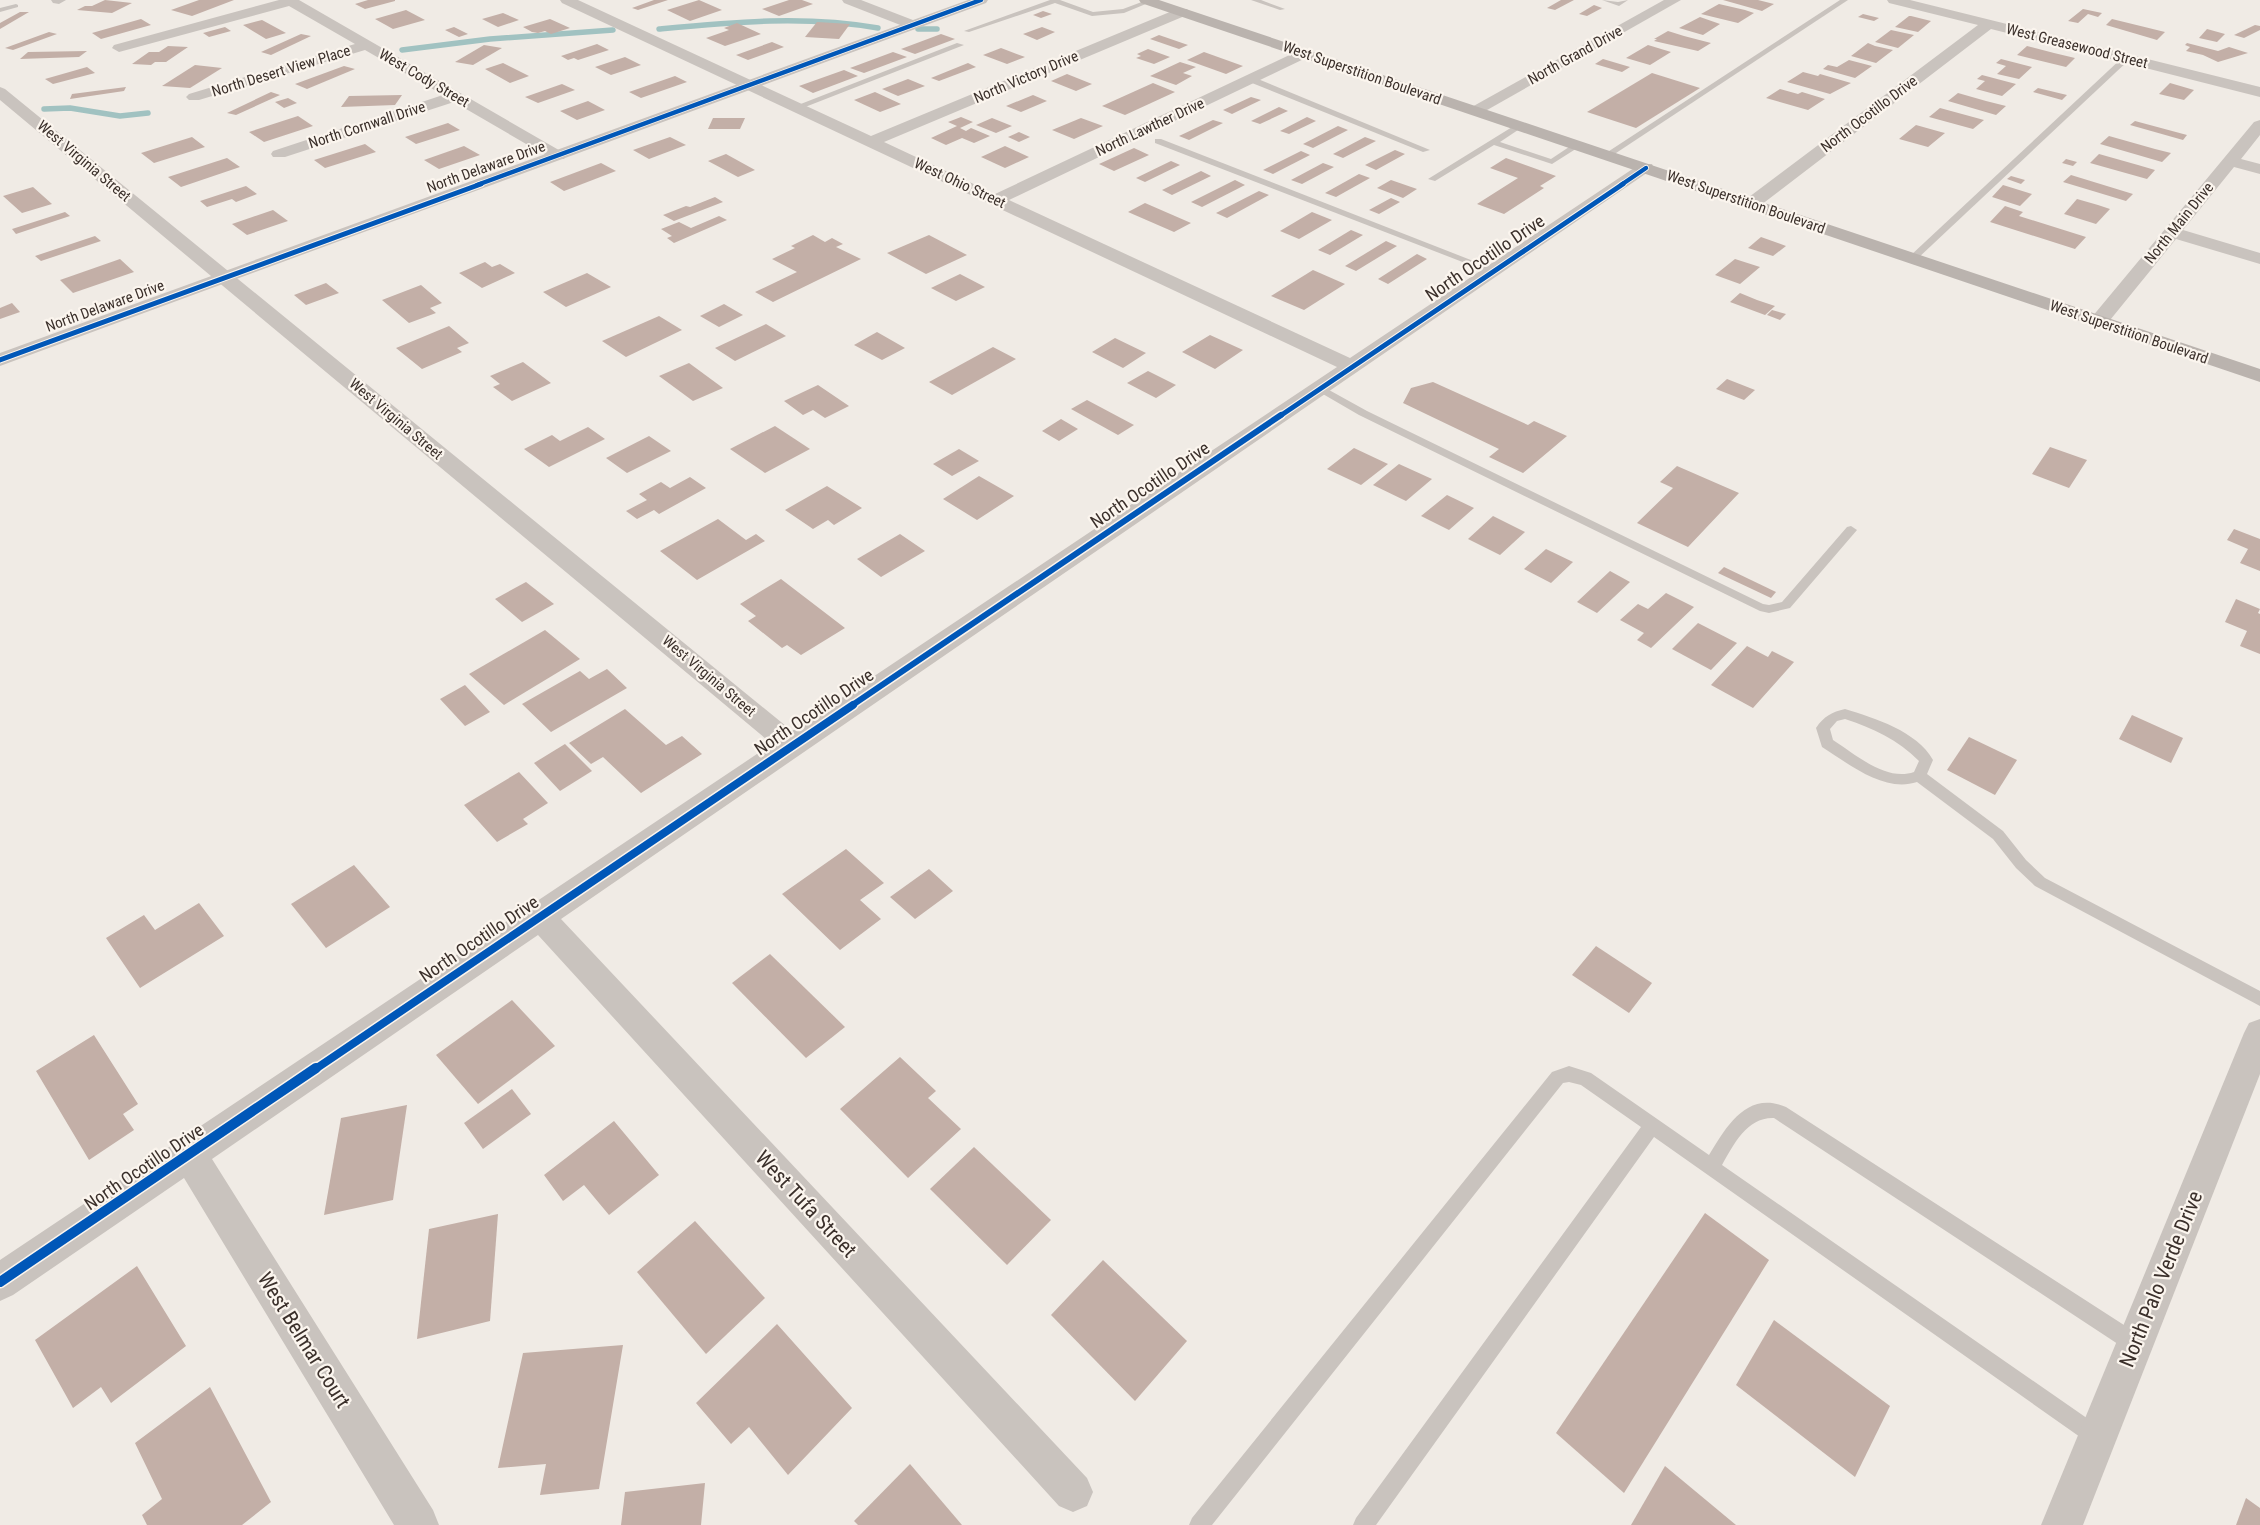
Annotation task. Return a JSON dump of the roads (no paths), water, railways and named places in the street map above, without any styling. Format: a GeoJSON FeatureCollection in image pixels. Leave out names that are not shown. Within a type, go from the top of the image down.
{"type":"FeatureCollection","features":[{"type":"Feature","properties":{"kind":"main road","name":"West Superstition Boulevard"},"geometry":{"type":"LineString","coordinates":[[1148,1],[2260,376]]}},
{"type":"Feature","properties":{"kind":"street"},"geometry":{"type":"LineString","coordinates":[[119,48],[290,0]]}},
{"type":"Feature","properties":{"kind":"street","name":"West Cody Street"},"geometry":{"type":"LineString","coordinates":[[290,0],[558,156]]}},
{"type":"Feature","properties":{"kind":"street","name":"West Ohio Street"},"geometry":{"type":"LineString","coordinates":[[568,0],[1352,366]]}},
{"type":"Feature","properties":{"kind":"street"},"geometry":{"type":"LineString","coordinates":[[849,0],[913,25]]}},
{"type":"Feature","properties":{"kind":"street","name":"North Delaware Drive"},"geometry":{"type":"LineString","coordinates":[[0,360],[981,0]]}},
{"type":"Feature","properties":{"kind":"street","name":"North Grand Drive"},"geometry":{"type":"LineString","coordinates":[[1475,111],[1674,0]]}},
{"type":"Feature","properties":{"kind":"street","name":"West Greasewood Street"},"geometry":{"type":"LineString","coordinates":[[1894,0],[2260,92]]}},
{"type":"Feature","properties":{"kind":"street","name":"North Victory Drive"},"geometry":{"type":"LineString","coordinates":[[870,142],[1182,12]]}},
{"type":"Feature","properties":{"kind":"street","name":"North Ocotillo Drive"},"geometry":{"type":"LineString","coordinates":[[1751,204],[1988,24]]}},
{"type":"Feature","properties":{"kind":"street","name":"North Desert View Place"},"geometry":{"type":"LineString","coordinates":[[194,97],[368,45]]}},
{"type":"Feature","properties":{"kind":"street","name":"North Lawther Drive"},"geometry":{"type":"LineString","coordinates":[[995,200],[1305,53]]}},
{"type":"Feature","properties":{"kind":"street","name":"West Virginia Street"},"geometry":{"type":"LineString","coordinates":[[0,92],[792,746]]}},
{"type":"Feature","properties":{"kind":"street","name":"North Cornwall Drive"},"geometry":{"type":"LineString","coordinates":[[279,154],[456,96]]}},
{"type":"Feature","properties":{"kind":"street","name":"North Main Drive"},"geometry":{"type":"LineString","coordinates":[[2099,321],[2260,126]]}},
{"type":"Feature","properties":{"kind":"street"},"geometry":{"type":"LineString","coordinates":[[2231,161],[2260,169]]}},
{"type":"Feature","properties":{"kind":"street","name":"North Ocotillo Drive"},"geometry":{"type":"LineString","coordinates":[[0,1282],[190,1156],[1646,168]]}},
{"type":"Feature","properties":{"kind":"street"},"geometry":{"type":"LineString","coordinates":[[2172,232],[2260,259]]}},
{"type":"Feature","properties":{"kind":"street","name":"West Tufa Street"},"geometry":{"type":"LineString","coordinates":[[540,917],[1073,1492]]}},
{"type":"Feature","properties":{"kind":"street","name":"North Palo Verde Drive"},"geometry":{"type":"LineString","coordinates":[[2062,1525],[2260,1033]]}},
{"type":"Feature","properties":{"kind":"street","name":"West Belmar Court"},"geometry":{"type":"LineString","coordinates":[[190,1156],[418,1525]]}},
{"type":"Feature","properties":{"kind":"lane"},"geometry":{"type":"LineString","coordinates":[[966,31],[1056,0],[1092,14],[1124,11],[1148,1]]}},
{"type":"Feature","properties":{"kind":"lane"},"geometry":{"type":"LineString","coordinates":[[1254,0],[1282,9]]}},
{"type":"Feature","properties":{"kind":"lane"},"geometry":{"type":"LineString","coordinates":[[1605,0],[1619,4],[1625,0]]}},
{"type":"Feature","properties":{"kind":"lane"},"geometry":{"type":"LineString","coordinates":[[1606,155],[1845,0]]}},
{"type":"Feature","properties":{"kind":"lane"},"geometry":{"type":"LineString","coordinates":[[0,10],[16,6]]}},
{"type":"Feature","properties":{"kind":"lane"},"geometry":{"type":"LineString","coordinates":[[798,108],[960,46]]}},
{"type":"Feature","properties":{"kind":"lane"},"geometry":{"type":"LineString","coordinates":[[1913,258],[2126,59]]}},
{"type":"Feature","properties":{"kind":"lane"},"geometry":{"type":"LineString","coordinates":[[1250,79],[1426,150]]}},
{"type":"Feature","properties":{"kind":"lane"},"geometry":{"type":"LineString","coordinates":[[1432,179],[1520,126]]}},
{"type":"Feature","properties":{"kind":"lane"},"geometry":{"type":"LineString","coordinates":[[1158,141],[1494,271]]}},
{"type":"Feature","properties":{"kind":"lane"},"geometry":{"type":"LineString","coordinates":[[1493,142],[1552,162],[1578,145]]}},
{"type":"Feature","properties":{"kind":"lane"},"geometry":{"type":"LineString","coordinates":[[1320,388],[1363,413],[1760,607],[1769,609],[1786,605],[1851,530]]}},
{"type":"Feature","properties":{"kind":"lane"},"geometry":{"type":"LineString","coordinates":[[1846,714],[1877,725],[1912,744],[1926,760],[1919,776],[1904,781],[1875,773],[1827,743],[1823,728],[1833,718],[1846,714]]}},
{"type":"Feature","properties":{"kind":"lane"},"geometry":{"type":"LineString","coordinates":[[1919,776],[1998,835],[2020,864],[2040,882],[2260,999]]}},
{"type":"Feature","properties":{"kind":"lane"},"geometry":{"type":"LineString","coordinates":[[1199,1525],[1558,1076],[1569,1074],[1584,1078],[2097,1438]]}},
{"type":"Feature","properties":{"kind":"lane"},"geometry":{"type":"LineString","coordinates":[[1710,1167],[1741,1120],[1756,1112],[1773,1110],[1791,1118],[2135,1344]]}},
{"type":"Feature","properties":{"kind":"lane"},"geometry":{"type":"LineString","coordinates":[[1363,1525],[1652,1126]]}},
{"type":"Feature","properties":{"kind":"waterway"},"geometry":{"type":"LineString","coordinates":[[659,29],[768,21],[823,22],[878,28]]}},
{"type":"Feature","properties":{"kind":"waterway"},"geometry":{"type":"LineString","coordinates":[[918,29],[937,29]]}},
{"type":"Feature","properties":{"kind":"waterway"},"geometry":{"type":"LineString","coordinates":[[402,50],[490,39],[613,30]]}},
{"type":"Feature","properties":{"kind":"waterway"},"geometry":{"type":"LineString","coordinates":[[44,109],[70,108],[120,116],[148,113]]}}]}
